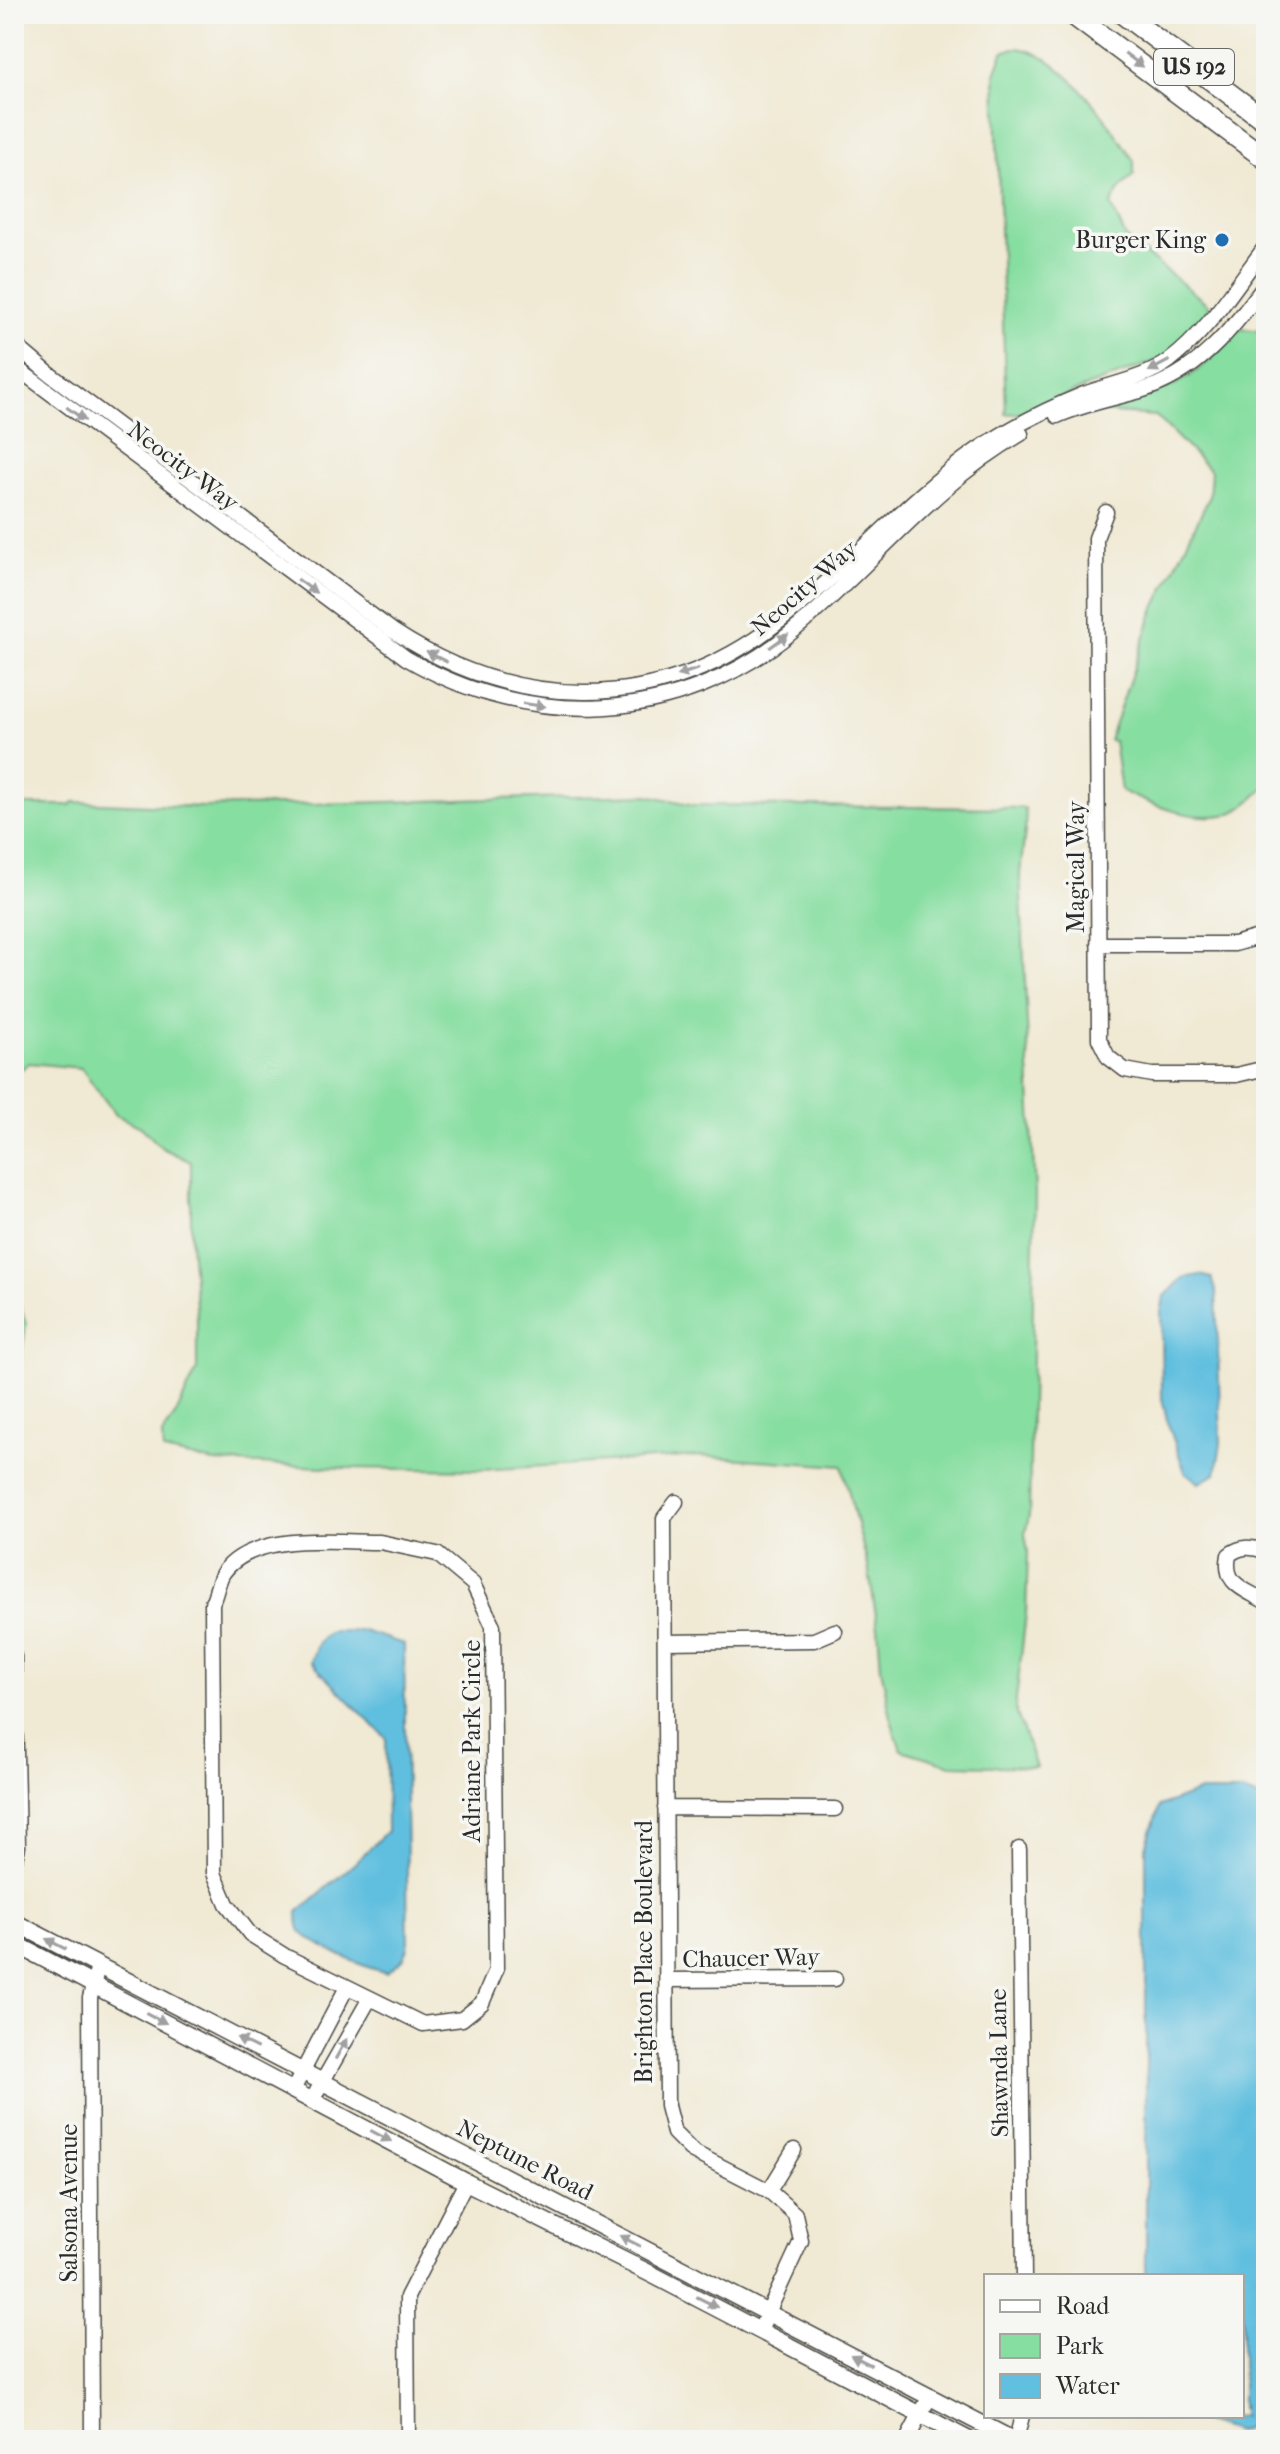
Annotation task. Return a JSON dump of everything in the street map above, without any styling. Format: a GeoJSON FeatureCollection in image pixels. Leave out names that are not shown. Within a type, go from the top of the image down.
{"type":"FeatureCollection","features":[{"type":"Feature","properties":{"kind":"highway","name":"US 192"},"geometry":{"type":"LineString","coordinates":[[1072,14],[1266,159]]}},
{"type":"Feature","properties":{"kind":"highway","name":"US 192"},"geometry":{"type":"LineString","coordinates":[[1123,14],[1266,121]]}},
{"type":"Feature","properties":{"kind":"main road","name":"Neptune Road"},"geometry":{"type":"LineString","coordinates":[[14,1922],[1014,2440]]}},
{"type":"Feature","properties":{"kind":"main road","name":"Neptune Road"},"geometry":{"type":"LineString","coordinates":[[14,1943],[466,2182],[760,2330],[969,2440]]}},
{"type":"Feature","properties":{"kind":"street","name":"Neocity Way"},"geometry":{"type":"LineString","coordinates":[[14,344],[393,631],[428,653],[472,673],[525,688],[592,693],[655,683],[705,667],[746,646],[777,624],[934,483],[976,451],[1008,430],[1062,403],[1166,363],[1190,342],[1266,246]]}},
{"type":"Feature","properties":{"kind":"street","name":"Neocity Way"},"geometry":{"type":"LineString","coordinates":[[14,366],[406,658],[463,687],[524,704],[594,709],[671,697],[752,660],[791,633],[871,561],[904,524],[977,462],[1033,428],[1067,412],[1140,391],[1181,375],[1212,350],[1266,284]]}},
{"type":"Feature","properties":{"kind":"street","name":"Magical Way"},"geometry":{"type":"LineString","coordinates":[[1106,512],[1096,538],[1099,1039],[1108,1057],[1125,1070],[1152,1075],[1236,1075],[1266,1068]]}},
{"type":"Feature","properties":{"kind":"street"},"geometry":{"type":"LineString","coordinates":[[265,555],[274,540]]}},
{"type":"Feature","properties":{"kind":"street"},"geometry":{"type":"LineString","coordinates":[[463,687],[472,673]]}},
{"type":"Feature","properties":{"kind":"street"},"geometry":{"type":"LineString","coordinates":[[1098,944],[1234,944],[1266,935]]}},
{"type":"Feature","properties":{"kind":"street","name":"Brighton Place Boulevard"},"geometry":{"type":"LineString","coordinates":[[676,1502],[664,1518],[667,2106],[674,2133],[693,2152],[769,2191],[795,2214],[801,2241],[760,2330]]}},
{"type":"Feature","properties":{"kind":"street","name":"Adriane Park Circle"},"geometry":{"type":"LineString","coordinates":[[380,1542],[437,1554],[473,1584],[493,1626],[496,1970],[482,2003],[462,2019],[423,2024],[370,1998],[285,1956],[250,1934],[227,1904],[214,1873],[212,1603],[223,1573],[249,1552],[285,1543],[380,1542]]}},
{"type":"Feature","properties":{"kind":"street"},"geometry":{"type":"LineString","coordinates":[[1266,1551],[1239,1547],[1229,1555],[1226,1569],[1232,1582],[1266,1602]]}},
{"type":"Feature","properties":{"kind":"street"},"geometry":{"type":"LineString","coordinates":[[665,1642],[814,1640],[835,1631]]}},
{"type":"Feature","properties":{"kind":"street"},"geometry":{"type":"LineString","coordinates":[[14,1656],[18,1847],[14,1863]]}},
{"type":"Feature","properties":{"kind":"street"},"geometry":{"type":"LineString","coordinates":[[665,1808],[835,1809]]}},
{"type":"Feature","properties":{"kind":"street","name":"Shawnda Lane"},"geometry":{"type":"LineString","coordinates":[[1019,1849],[1024,2274]]}},
{"type":"Feature","properties":{"kind":"street","name":"Salsona Avenue"},"geometry":{"type":"LineString","coordinates":[[92,2440],[90,1998],[98,1966]]}},
{"type":"Feature","properties":{"kind":"street","name":"Chaucer Way"},"geometry":{"type":"LineString","coordinates":[[668,1980],[835,1979]]}},
{"type":"Feature","properties":{"kind":"street"},"geometry":{"type":"LineString","coordinates":[[293,2090],[347,1987]]}},
{"type":"Feature","properties":{"kind":"street"},"geometry":{"type":"LineString","coordinates":[[312,2100],[370,1998]]}},
{"type":"Feature","properties":{"kind":"street"},"geometry":{"type":"LineString","coordinates":[[769,2191],[794,2150]]}},
{"type":"Feature","properties":{"kind":"street"},"geometry":{"type":"LineString","coordinates":[[408,2440],[407,2297],[466,2182]]}},
{"type":"Feature","properties":{"kind":"street"},"geometry":{"type":"LineString","coordinates":[[907,2440],[930,2396]]}},
{"type":"Feature","properties":{"kind":"street"},"geometry":{"type":"LineString","coordinates":[[1014,2440],[1021,2418]]}},
{"type":"Feature","properties":{"kind":"green space"},"geometry":{"type":"Polygon","coordinates":[[[1014,48],[1031,51],[1049,61],[1083,91],[1098,110],[1134,161],[1134,174],[1118,191],[1111,205],[1126,238],[1211,307],[1187,338],[1164,358],[1027,413],[1006,414],[995,74],[1003,52],[1014,48]]]}},
{"type":"Feature","properties":{"kind":"green space"},"geometry":{"type":"Polygon","coordinates":[[[1238,329],[1266,331],[1266,786],[1231,813],[1190,815],[1121,791],[1114,741],[1109,740],[1154,610],[1209,498],[1211,471],[1156,416],[1086,411],[1172,386],[1206,363],[1238,329]]]}},
{"type":"Feature","properties":{"kind":"green space"},"geometry":{"type":"Polygon","coordinates":[[[647,795],[694,805],[1025,808],[1020,874],[1035,1194],[1029,1515],[1025,1534],[1028,1552],[1026,1614],[1015,1708],[1036,1767],[951,1765],[901,1750],[881,1668],[868,1566],[842,1466],[699,1456],[481,1470],[345,1468],[214,1462],[163,1451],[162,1435],[197,1370],[191,1162],[162,1148],[141,1127],[116,1115],[81,1068],[29,1063],[14,1075],[14,805],[70,805],[74,802],[202,807],[647,795]]]}},
{"type":"Feature","properties":{"kind":"green space"},"geometry":{"type":"Polygon","coordinates":[[[14,1300],[18,1300],[26,1324],[14,1405],[14,1300]]]}},
{"type":"Feature","properties":{"kind":"water"},"geometry":{"type":"Polygon","coordinates":[[[1200,1275],[1212,1278],[1216,1291],[1221,1443],[1216,1474],[1199,1483],[1185,1472],[1162,1399],[1161,1312],[1164,1297],[1183,1278],[1200,1275]]]}},
{"type":"Feature","properties":{"kind":"water"},"geometry":{"type":"Polygon","coordinates":[[[334,1631],[363,1631],[404,1644],[408,1948],[403,1959],[387,1972],[328,1949],[301,1931],[299,1924],[298,1912],[387,1831],[386,1738],[311,1662],[318,1643],[334,1631]]]}},
{"type":"Feature","properties":{"kind":"water"},"geometry":{"type":"Polygon","coordinates":[[[1197,1792],[1242,1792],[1266,1800],[1266,2422],[1237,2432],[1192,2418],[1244,2418],[1244,2274],[1146,2274],[1146,1847],[1159,1807],[1197,1792]]]}},
{"type":"Feature","properties":{"kind":"place","name":"Burger King"},"geometry":{"type":"Point","coordinates":[1222,240]}}]}
